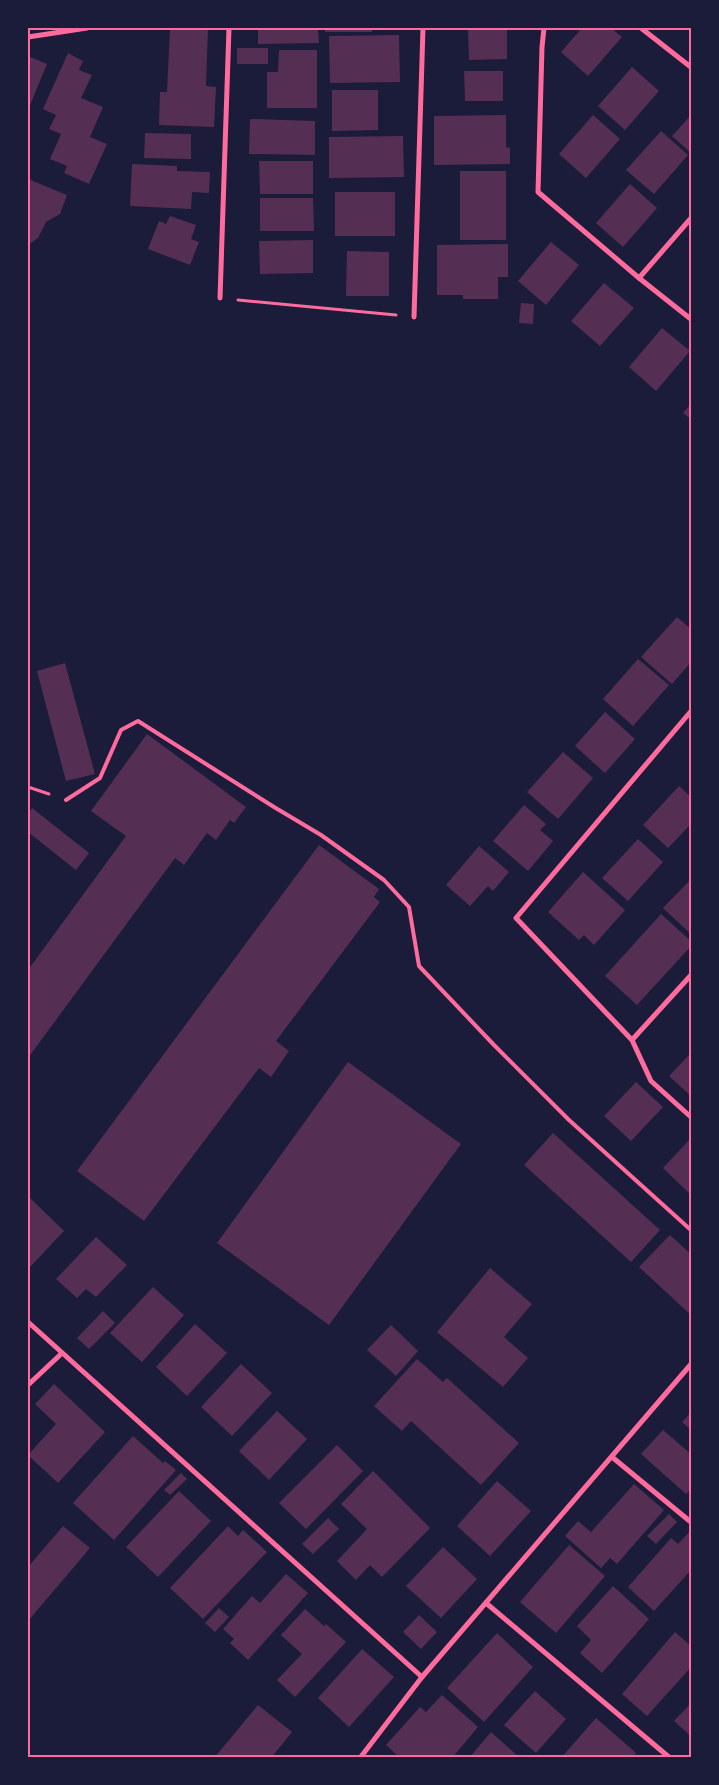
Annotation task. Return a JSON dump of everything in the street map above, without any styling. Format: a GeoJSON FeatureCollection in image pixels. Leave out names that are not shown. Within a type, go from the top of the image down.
{"type":"FeatureCollection","features":[{"type":"Feature","properties":{"kind":"street"},"geometry":{"type":"LineString","coordinates":[[28,37],[87,28]]}},
{"type":"Feature","properties":{"kind":"street"},"geometry":{"type":"LineString","coordinates":[[220,298],[229,28]]}},
{"type":"Feature","properties":{"kind":"street"},"geometry":{"type":"LineString","coordinates":[[414,317],[424,28]]}},
{"type":"Feature","properties":{"kind":"street"},"geometry":{"type":"LineString","coordinates":[[544,28],[538,192],[639,278],[692,320]]}},
{"type":"Feature","properties":{"kind":"street"},"geometry":{"type":"LineString","coordinates":[[641,28],[692,68]]}},
{"type":"Feature","properties":{"kind":"street"},"geometry":{"type":"LineString","coordinates":[[639,278],[692,218]]}},
{"type":"Feature","properties":{"kind":"street"},"geometry":{"type":"LineString","coordinates":[[692,710],[516,918],[632,1040],[651,1081],[692,1118]]}},
{"type":"Feature","properties":{"kind":"street"},"geometry":{"type":"LineString","coordinates":[[632,1040],[692,974]]}},
{"type":"Feature","properties":{"kind":"street"},"geometry":{"type":"LineString","coordinates":[[28,1322],[422,1677]]}},
{"type":"Feature","properties":{"kind":"street"},"geometry":{"type":"LineString","coordinates":[[28,1385],[62,1354]]}},
{"type":"Feature","properties":{"kind":"street"},"geometry":{"type":"LineString","coordinates":[[361,1757],[422,1677],[692,1363]]}},
{"type":"Feature","properties":{"kind":"street"},"geometry":{"type":"LineString","coordinates":[[612,1457],[692,1523]]}},
{"type":"Feature","properties":{"kind":"street"},"geometry":{"type":"LineString","coordinates":[[486,1603],[670,1758]]}},
{"type":"Feature","properties":{"kind":"lane"},"geometry":{"type":"LineString","coordinates":[[66,800],[100,778],[121,730],[138,721],[274,807],[322,834],[384,880],[408,907],[420,966],[426,973],[569,1120],[692,1232]]}},
{"type":"Feature","properties":{"kind":"path"},"geometry":{"type":"LineString","coordinates":[[220,298],[414,317]]}},
{"type":"Feature","properties":{"kind":"path"},"geometry":{"type":"LineString","coordinates":[[28,787],[66,800]]}},
{"type":"Feature","properties":{"kind":"building"},"geometry":{"type":"Polygon","coordinates":[[[170,28],[208,28],[206,86],[216,87],[214,127],[159,125],[160,92],[167,92],[170,28]]]}},
{"type":"Feature","properties":{"kind":"building"},"geometry":{"type":"Polygon","coordinates":[[[258,28],[318,28],[319,43],[258,44],[258,28]]]}},
{"type":"Feature","properties":{"kind":"building"},"geometry":{"type":"Polygon","coordinates":[[[325,28],[372,28],[372,32],[325,32],[325,28]]]}},
{"type":"Feature","properties":{"kind":"building"},"geometry":{"type":"Polygon","coordinates":[[[582,28],[611,28],[622,37],[588,76],[561,52],[582,28]]]}},
{"type":"Feature","properties":{"kind":"building"},"geometry":{"type":"Polygon","coordinates":[[[507,29],[507,59],[469,60],[468,30],[507,29]]]}},
{"type":"Feature","properties":{"kind":"building"},"geometry":{"type":"Polygon","coordinates":[[[399,35],[400,82],[330,83],[329,36],[399,35]]]}},
{"type":"Feature","properties":{"kind":"building"},"geometry":{"type":"Polygon","coordinates":[[[237,48],[268,48],[268,64],[237,64],[237,48]]]}},
{"type":"Feature","properties":{"kind":"building"},"geometry":{"type":"Polygon","coordinates":[[[279,50],[317,50],[317,108],[267,108],[267,72],[278,72],[279,50]]]}},
{"type":"Feature","properties":{"kind":"building"},"geometry":{"type":"Polygon","coordinates":[[[68,53],[83,61],[79,70],[92,75],[81,98],[103,107],[90,137],[107,144],[89,184],[64,173],[67,166],[50,159],[61,134],[49,129],[56,115],[43,109],[68,53]]]}},
{"type":"Feature","properties":{"kind":"building"},"geometry":{"type":"Polygon","coordinates":[[[28,56],[47,64],[28,110],[28,56]]]}},
{"type":"Feature","properties":{"kind":"building"},"geometry":{"type":"Polygon","coordinates":[[[632,67],[659,91],[625,130],[598,106],[632,67]]]}},
{"type":"Feature","properties":{"kind":"building"},"geometry":{"type":"Polygon","coordinates":[[[464,71],[503,71],[503,101],[465,101],[464,71]]]}},
{"type":"Feature","properties":{"kind":"building"},"geometry":{"type":"Polygon","coordinates":[[[332,90],[378,90],[378,130],[332,131],[332,90]]]}},
{"type":"Feature","properties":{"kind":"building"},"geometry":{"type":"Polygon","coordinates":[[[692,114],[692,154],[672,136],[692,114]]]}},
{"type":"Feature","properties":{"kind":"building"},"geometry":{"type":"Polygon","coordinates":[[[506,115],[506,147],[510,148],[510,164],[434,165],[434,116],[506,115]]]}},
{"type":"Feature","properties":{"kind":"building"},"geometry":{"type":"Polygon","coordinates":[[[593,115],[620,139],[586,178],[559,154],[593,115]]]}},
{"type":"Feature","properties":{"kind":"building"},"geometry":{"type":"Polygon","coordinates":[[[250,119],[315,121],[315,155],[249,154],[250,119]]]}},
{"type":"Feature","properties":{"kind":"building"},"geometry":{"type":"Polygon","coordinates":[[[661,131],[688,155],[654,194],[626,170],[661,131]]]}},
{"type":"Feature","properties":{"kind":"building"},"geometry":{"type":"Polygon","coordinates":[[[145,133],[191,134],[191,159],[144,158],[145,133]]]}},
{"type":"Feature","properties":{"kind":"building"},"geometry":{"type":"Polygon","coordinates":[[[403,136],[404,177],[329,178],[329,137],[403,136]]]}},
{"type":"Feature","properties":{"kind":"building"},"geometry":{"type":"Polygon","coordinates":[[[259,161],[313,161],[313,194],[260,194],[259,161]]]}},
{"type":"Feature","properties":{"kind":"building"},"geometry":{"type":"Polygon","coordinates":[[[132,164],[177,166],[177,171],[210,172],[209,193],[192,192],[191,209],[130,206],[132,164]]]}},
{"type":"Feature","properties":{"kind":"building"},"geometry":{"type":"Polygon","coordinates":[[[460,171],[506,171],[506,240],[460,240],[460,171]]]}},
{"type":"Feature","properties":{"kind":"building"},"geometry":{"type":"Polygon","coordinates":[[[28,179],[67,195],[60,214],[46,222],[38,238],[28,245],[28,179]]]}},
{"type":"Feature","properties":{"kind":"building"},"geometry":{"type":"Polygon","coordinates":[[[630,184],[657,208],[623,247],[596,223],[630,184]]]}},
{"type":"Feature","properties":{"kind":"building"},"geometry":{"type":"Polygon","coordinates":[[[335,192],[395,192],[395,236],[335,236],[335,192]]]}},
{"type":"Feature","properties":{"kind":"building"},"geometry":{"type":"Polygon","coordinates":[[[260,198],[313,198],[314,231],[260,231],[260,198]]]}},
{"type":"Feature","properties":{"kind":"building"},"geometry":{"type":"Polygon","coordinates":[[[170,216],[196,225],[191,239],[199,242],[190,265],[148,249],[159,221],[166,224],[170,216]]]}},
{"type":"Feature","properties":{"kind":"building"},"geometry":{"type":"Polygon","coordinates":[[[313,240],[313,273],[260,274],[259,241],[313,240]]]}},
{"type":"Feature","properties":{"kind":"building"},"geometry":{"type":"Polygon","coordinates":[[[551,242],[579,265],[546,305],[518,281],[551,242]]]}},
{"type":"Feature","properties":{"kind":"building"},"geometry":{"type":"Polygon","coordinates":[[[508,244],[508,277],[498,277],[498,299],[463,299],[463,295],[437,295],[437,245],[508,244]]]}},
{"type":"Feature","properties":{"kind":"building"},"geometry":{"type":"Polygon","coordinates":[[[347,251],[389,252],[389,296],[346,296],[347,251]]]}},
{"type":"Feature","properties":{"kind":"building"},"geometry":{"type":"Polygon","coordinates":[[[604,283],[634,308],[600,346],[571,321],[604,283]]]}},
{"type":"Feature","properties":{"kind":"building"},"geometry":{"type":"Polygon","coordinates":[[[521,303],[534,304],[533,324],[519,323],[521,303]]]}},
{"type":"Feature","properties":{"kind":"building"},"geometry":{"type":"Polygon","coordinates":[[[662,328],[690,351],[656,391],[629,367],[662,328]]]}},
{"type":"Feature","properties":{"kind":"building"},"geometry":{"type":"Polygon","coordinates":[[[692,403],[692,420],[683,413],[692,403]]]}},
{"type":"Feature","properties":{"kind":"building"},"geometry":{"type":"Polygon","coordinates":[[[677,617],[692,630],[692,661],[672,684],[641,657],[677,617]]]}},
{"type":"Feature","properties":{"kind":"building"},"geometry":{"type":"Polygon","coordinates":[[[638,659],[669,685],[633,726],[603,699],[638,659]]]}},
{"type":"Feature","properties":{"kind":"building"},"geometry":{"type":"Polygon","coordinates":[[[65,663],[95,774],[66,781],[37,671],[65,663]]]}},
{"type":"Feature","properties":{"kind":"building"},"geometry":{"type":"Polygon","coordinates":[[[605,712],[635,739],[605,773],[575,746],[605,712]]]}},
{"type":"Feature","properties":{"kind":"building"},"geometry":{"type":"Polygon","coordinates":[[[147,734],[246,807],[234,823],[230,820],[216,840],[207,833],[184,865],[175,858],[28,1058],[28,970],[126,836],[91,811],[147,734]]]}},
{"type":"Feature","properties":{"kind":"building"},"geometry":{"type":"Polygon","coordinates":[[[563,752],[593,778],[558,819],[527,792],[563,752]]]}},
{"type":"Feature","properties":{"kind":"building"},"geometry":{"type":"Polygon","coordinates":[[[679,786],[692,798],[692,823],[668,848],[643,825],[679,786]]]}},
{"type":"Feature","properties":{"kind":"building"},"geometry":{"type":"Polygon","coordinates":[[[524,805],[546,824],[540,830],[553,841],[528,871],[493,841],[524,805]]]}},
{"type":"Feature","properties":{"kind":"building"},"geometry":{"type":"Polygon","coordinates":[[[32,808],[89,853],[76,870],[28,832],[28,814],[32,808]]]}},
{"type":"Feature","properties":{"kind":"building"},"geometry":{"type":"Polygon","coordinates":[[[638,839],[663,862],[628,901],[602,878],[638,839]]]}},
{"type":"Feature","properties":{"kind":"building"},"geometry":{"type":"Polygon","coordinates":[[[319,845],[379,889],[374,897],[380,902],[276,1041],[289,1051],[271,1077],[259,1068],[144,1221],[77,1171],[319,845]]]}},
{"type":"Feature","properties":{"kind":"building"},"geometry":{"type":"Polygon","coordinates":[[[479,846],[509,872],[493,891],[488,886],[470,906],[446,885],[479,846]]]}},
{"type":"Feature","properties":{"kind":"building"},"geometry":{"type":"Polygon","coordinates":[[[583,872],[625,910],[594,945],[584,935],[579,940],[548,912],[583,872]]]}},
{"type":"Feature","properties":{"kind":"building"},"geometry":{"type":"Polygon","coordinates":[[[692,878],[692,935],[663,908],[692,878]]]}},
{"type":"Feature","properties":{"kind":"building"},"geometry":{"type":"Polygon","coordinates":[[[661,914],[692,942],[692,945],[637,1005],[605,976],[661,914]]]}},
{"type":"Feature","properties":{"kind":"building"},"geometry":{"type":"Polygon","coordinates":[[[692,1052],[692,1097],[669,1076],[692,1052]]]}},
{"type":"Feature","properties":{"kind":"building"},"geometry":{"type":"Polygon","coordinates":[[[348,1062],[461,1144],[329,1325],[217,1243],[348,1062]]]}},
{"type":"Feature","properties":{"kind":"building"},"geometry":{"type":"Polygon","coordinates":[[[636,1082],[663,1107],[631,1141],[604,1116],[636,1082]]]}},
{"type":"Feature","properties":{"kind":"building"},"geometry":{"type":"Polygon","coordinates":[[[553,1133],[660,1230],[631,1262],[524,1165],[553,1133]]]}},
{"type":"Feature","properties":{"kind":"building"},"geometry":{"type":"Polygon","coordinates":[[[692,1137],[692,1196],[663,1168],[692,1137]]]}},
{"type":"Feature","properties":{"kind":"building"},"geometry":{"type":"Polygon","coordinates":[[[28,1196],[64,1231],[28,1269],[28,1196]]]}},
{"type":"Feature","properties":{"kind":"building"},"geometry":{"type":"Polygon","coordinates":[[[670,1235],[692,1255],[692,1316],[639,1267],[670,1235]]]}},
{"type":"Feature","properties":{"kind":"building"},"geometry":{"type":"Polygon","coordinates":[[[96,1237],[127,1265],[96,1297],[86,1289],[77,1298],[56,1279],[96,1237]]]}},
{"type":"Feature","properties":{"kind":"building"},"geometry":{"type":"Polygon","coordinates":[[[490,1268],[532,1304],[504,1337],[528,1358],[503,1387],[437,1332],[490,1268]]]}},
{"type":"Feature","properties":{"kind":"building"},"geometry":{"type":"Polygon","coordinates":[[[153,1287],[184,1315],[142,1362],[110,1333],[153,1287]]]}},
{"type":"Feature","properties":{"kind":"building"},"geometry":{"type":"Polygon","coordinates":[[[103,1311],[115,1323],[89,1349],[77,1338],[103,1311]]]}},
{"type":"Feature","properties":{"kind":"building"},"geometry":{"type":"Polygon","coordinates":[[[195,1324],[227,1353],[187,1396],[156,1367],[195,1324]]]}},
{"type":"Feature","properties":{"kind":"building"},"geometry":{"type":"Polygon","coordinates":[[[391,1325],[418,1351],[396,1376],[367,1350],[391,1325]]]}},
{"type":"Feature","properties":{"kind":"building"},"geometry":{"type":"Polygon","coordinates":[[[417,1359],[443,1382],[447,1378],[519,1443],[481,1485],[411,1421],[402,1431],[374,1406],[417,1359]]]}},
{"type":"Feature","properties":{"kind":"building"},"geometry":{"type":"Polygon","coordinates":[[[241,1364],[272,1393],[232,1436],[201,1407],[241,1364]]]}},
{"type":"Feature","properties":{"kind":"building"},"geometry":{"type":"Polygon","coordinates":[[[54,1384],[105,1432],[58,1483],[28,1455],[56,1424],[35,1404],[54,1384]]]}},
{"type":"Feature","properties":{"kind":"building"},"geometry":{"type":"Polygon","coordinates":[[[277,1411],[307,1439],[269,1480],[239,1451],[277,1411]]]}},
{"type":"Feature","properties":{"kind":"building"},"geometry":{"type":"Polygon","coordinates":[[[692,1411],[692,1431],[682,1422],[692,1411]]]}},
{"type":"Feature","properties":{"kind":"building"},"geometry":{"type":"Polygon","coordinates":[[[663,1430],[692,1455],[692,1488],[686,1494],[641,1454],[663,1430]]]}},
{"type":"Feature","properties":{"kind":"building"},"geometry":{"type":"Polygon","coordinates":[[[133,1436],[163,1463],[165,1461],[176,1470],[114,1540],[73,1503],[133,1436]]]}},
{"type":"Feature","properties":{"kind":"building"},"geometry":{"type":"Polygon","coordinates":[[[337,1445],[363,1471],[306,1529],[279,1503],[337,1445]]]}},
{"type":"Feature","properties":{"kind":"building"},"geometry":{"type":"Polygon","coordinates":[[[373,1471],[430,1528],[382,1577],[370,1565],[356,1580],[337,1561],[367,1529],[341,1504],[373,1471]]]}},
{"type":"Feature","properties":{"kind":"building"},"geometry":{"type":"Polygon","coordinates":[[[181,1473],[187,1479],[170,1495],[164,1490],[181,1473]]]}},
{"type":"Feature","properties":{"kind":"building"},"geometry":{"type":"Polygon","coordinates":[[[497,1481],[531,1511],[490,1556],[457,1526],[497,1481]]]}},
{"type":"Feature","properties":{"kind":"building"},"geometry":{"type":"Polygon","coordinates":[[[634,1484],[664,1510],[617,1564],[610,1558],[601,1568],[565,1536],[578,1521],[591,1532],[634,1484]]]}},
{"type":"Feature","properties":{"kind":"building"},"geometry":{"type":"Polygon","coordinates":[[[179,1491],[211,1521],[158,1577],[126,1547],[179,1491]]]}},
{"type":"Feature","properties":{"kind":"building"},"geometry":{"type":"Polygon","coordinates":[[[669,1514],[677,1522],[656,1544],[647,1536],[669,1514]]]}},
{"type":"Feature","properties":{"kind":"building"},"geometry":{"type":"Polygon","coordinates":[[[328,1518],[339,1529],[313,1554],[302,1544],[328,1518]]]}},
{"type":"Feature","properties":{"kind":"building"},"geometry":{"type":"Polygon","coordinates":[[[63,1526],[90,1548],[28,1621],[28,1567],[63,1526]]]}},
{"type":"Feature","properties":{"kind":"building"},"geometry":{"type":"Polygon","coordinates":[[[228,1526],[238,1536],[243,1530],[267,1552],[203,1619],[170,1588],[228,1526]]]}},
{"type":"Feature","properties":{"kind":"building"},"geometry":{"type":"Polygon","coordinates":[[[692,1529],[692,1569],[654,1611],[628,1587],[671,1538],[678,1544],[692,1529]]]}},
{"type":"Feature","properties":{"kind":"building"},"geometry":{"type":"Polygon","coordinates":[[[569,1545],[605,1576],[556,1633],[520,1602],[569,1545]]]}},
{"type":"Feature","properties":{"kind":"building"},"geometry":{"type":"Polygon","coordinates":[[[443,1547],[477,1579],[441,1618],[406,1586],[443,1547]]]}},
{"type":"Feature","properties":{"kind":"building"},"geometry":{"type":"Polygon","coordinates":[[[286,1574],[308,1593],[248,1660],[230,1643],[234,1639],[223,1629],[252,1596],[260,1603],[286,1574]]]}},
{"type":"Feature","properties":{"kind":"building"},"geometry":{"type":"Polygon","coordinates":[[[613,1586],[649,1619],[602,1673],[580,1653],[591,1640],[577,1626],[613,1586]]]}},
{"type":"Feature","properties":{"kind":"building"},"geometry":{"type":"Polygon","coordinates":[[[219,1608],[229,1617],[215,1632],[205,1623],[219,1608]]]}},
{"type":"Feature","properties":{"kind":"building"},"geometry":{"type":"Polygon","coordinates":[[[305,1609],[346,1642],[295,1697],[277,1680],[302,1654],[281,1635],[305,1609]]]}},
{"type":"Feature","properties":{"kind":"building"},"geometry":{"type":"Polygon","coordinates":[[[419,1615],[437,1632],[421,1649],[403,1632],[419,1615]]]}},
{"type":"Feature","properties":{"kind":"building"},"geometry":{"type":"Polygon","coordinates":[[[675,1632],[692,1647],[692,1666],[647,1716],[622,1694],[675,1632]]]}},
{"type":"Feature","properties":{"kind":"building"},"geometry":{"type":"Polygon","coordinates":[[[497,1633],[533,1667],[484,1722],[447,1688],[497,1633]]]}},
{"type":"Feature","properties":{"kind":"building"},"geometry":{"type":"Polygon","coordinates":[[[362,1649],[394,1677],[349,1727],[318,1698],[362,1649]]]}},
{"type":"Feature","properties":{"kind":"building"},"geometry":{"type":"Polygon","coordinates":[[[535,1691],[566,1719],[536,1753],[504,1725],[535,1691]]]}},
{"type":"Feature","properties":{"kind":"building"},"geometry":{"type":"Polygon","coordinates":[[[442,1695],[478,1727],[452,1758],[400,1758],[386,1745],[420,1707],[426,1712],[442,1695]]]}},
{"type":"Feature","properties":{"kind":"building"},"geometry":{"type":"Polygon","coordinates":[[[692,1702],[692,1737],[674,1721],[692,1702]]]}},
{"type":"Feature","properties":{"kind":"building"},"geometry":{"type":"Polygon","coordinates":[[[258,1705],[292,1732],[271,1758],[214,1758],[258,1705]]]}},
{"type":"Feature","properties":{"kind":"building"},"geometry":{"type":"Polygon","coordinates":[[[596,1718],[636,1753],[633,1758],[561,1758],[596,1718]]]}},
{"type":"Feature","properties":{"kind":"building"},"geometry":{"type":"Polygon","coordinates":[[[491,1732],[520,1758],[469,1758],[491,1732]]]}}]}
